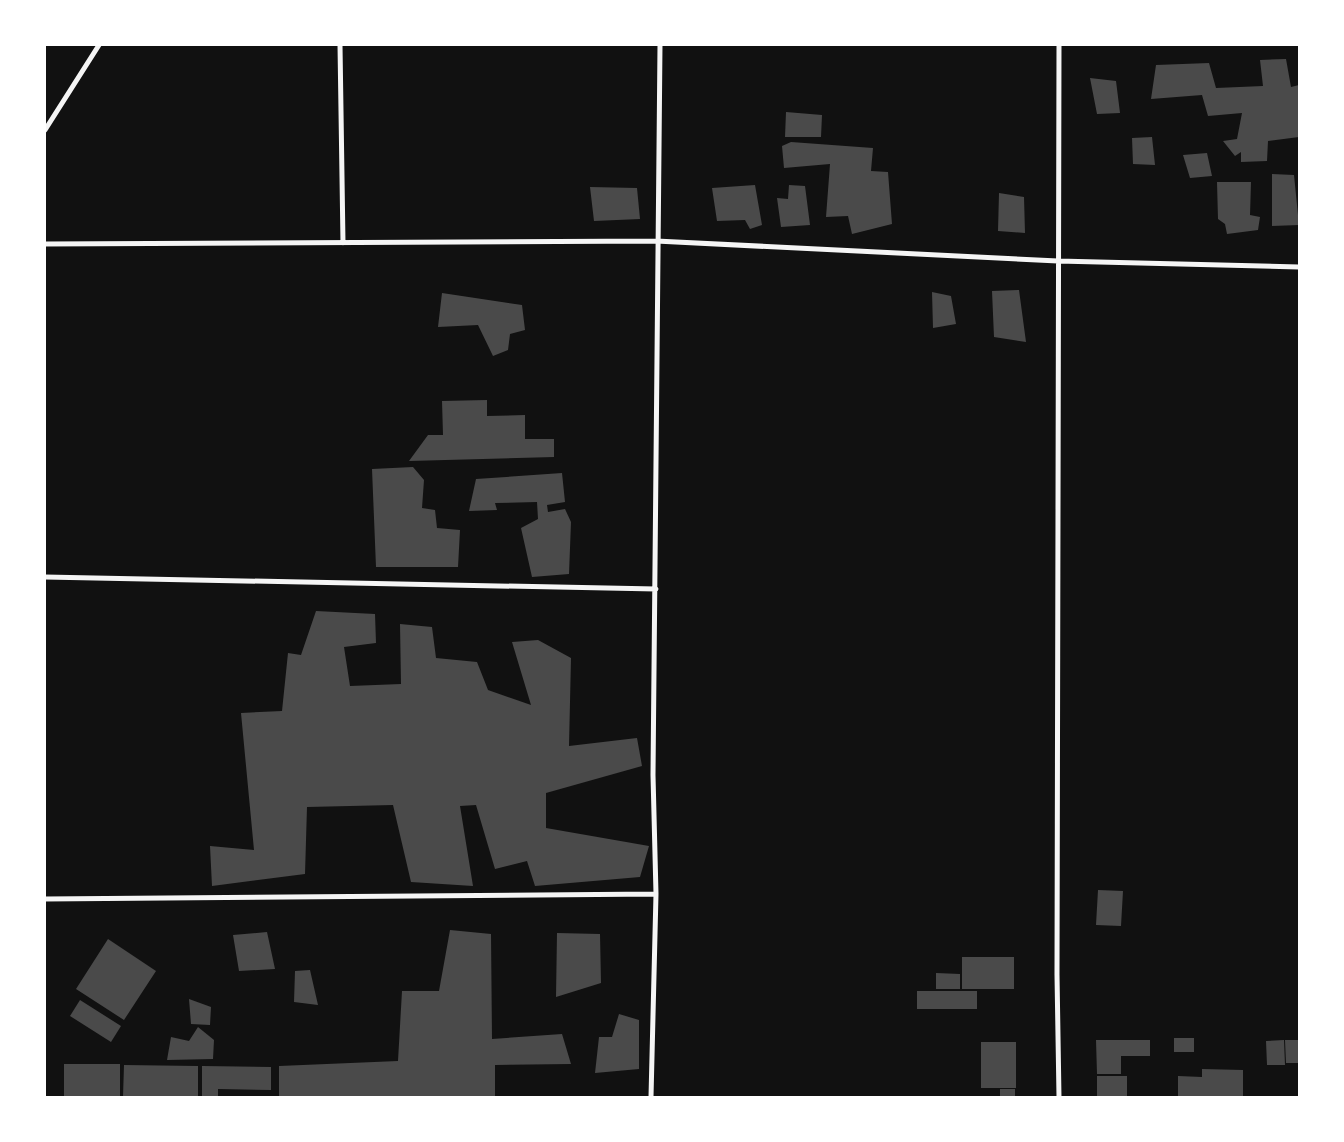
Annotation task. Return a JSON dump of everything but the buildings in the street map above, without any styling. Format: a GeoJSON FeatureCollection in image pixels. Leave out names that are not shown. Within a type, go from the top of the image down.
{"type":"FeatureCollection","features":[{"type":"Feature","properties":{"kind":"street"},"geometry":{"type":"LineString","coordinates":[[45,130],[99,45]]}},
{"type":"Feature","properties":{"kind":"street"},"geometry":{"type":"LineString","coordinates":[[340,45],[343,243]]}},
{"type":"Feature","properties":{"kind":"street"},"geometry":{"type":"LineString","coordinates":[[651,1097],[656,894],[653,775],[656,589],[656,241],[660,45]]}},
{"type":"Feature","properties":{"kind":"street"},"geometry":{"type":"LineString","coordinates":[[1059,45],[1057,975],[1059,1097]]}},
{"type":"Feature","properties":{"kind":"street"},"geometry":{"type":"LineString","coordinates":[[45,244],[656,241],[1058,260],[1299,267]]}},
{"type":"Feature","properties":{"kind":"street"},"geometry":{"type":"LineString","coordinates":[[45,577],[656,589]]}},
{"type":"Feature","properties":{"kind":"street"},"geometry":{"type":"LineString","coordinates":[[45,899],[656,894]]}}]}
